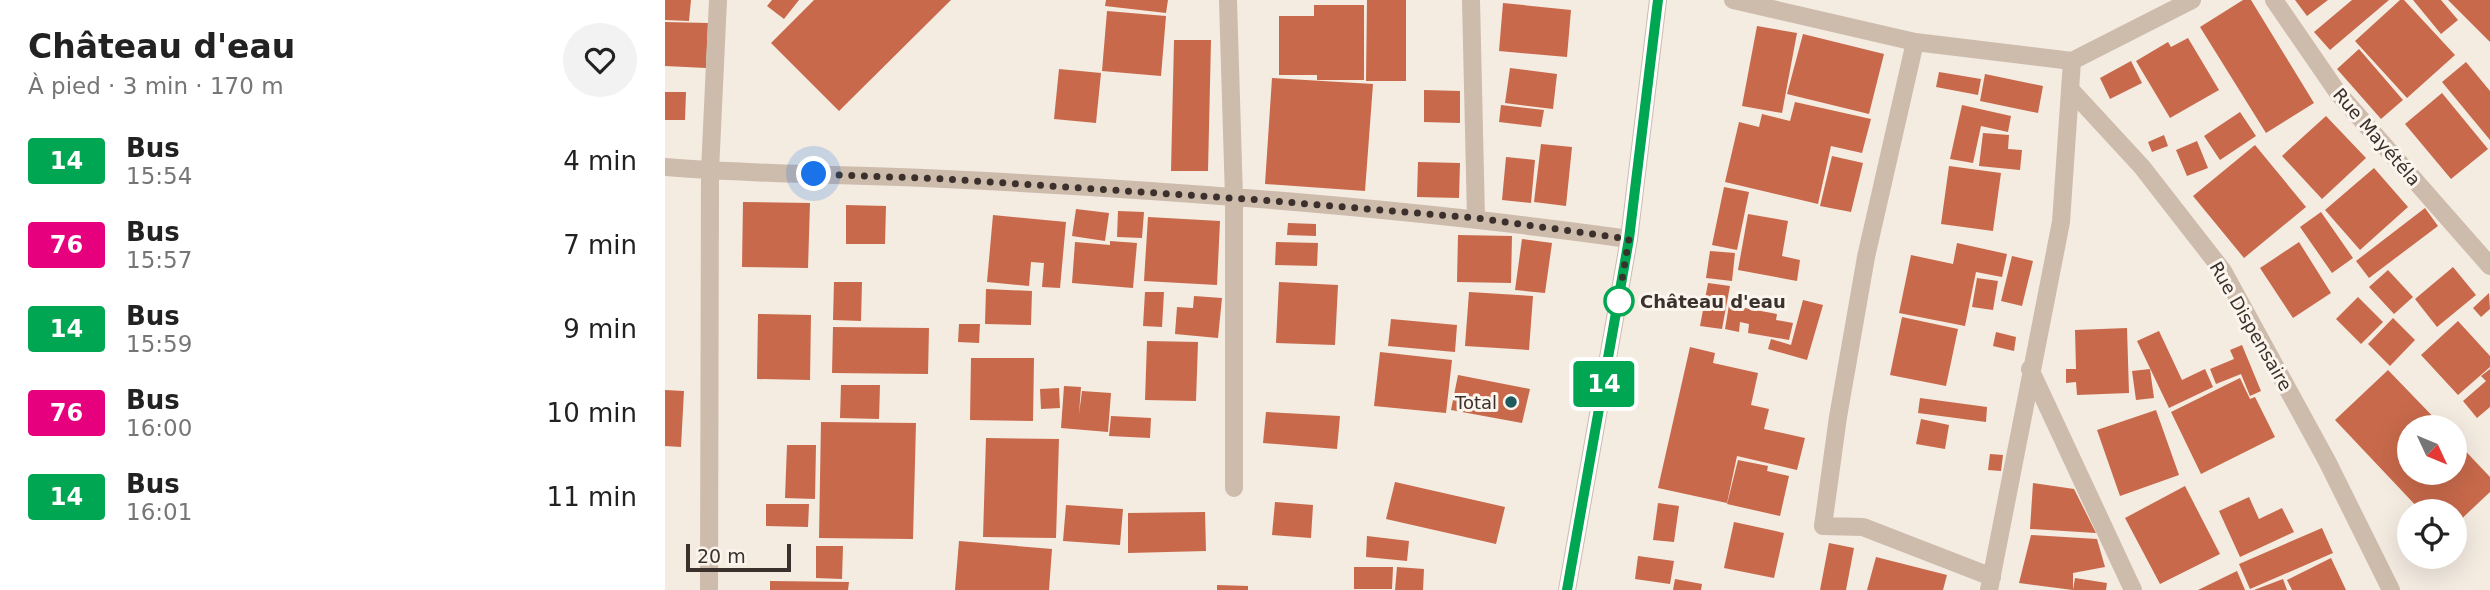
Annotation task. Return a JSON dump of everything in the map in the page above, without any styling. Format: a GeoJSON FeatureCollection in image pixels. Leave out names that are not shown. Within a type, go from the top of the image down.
{"type":"FeatureCollection","features":[{"type":"Feature","properties":{"kind":"street"},"geometry":{"type":"LineString","coordinates":[[709,590],[710,171],[718,0]]}},
{"type":"Feature","properties":{"kind":"street"},"geometry":{"type":"LineString","coordinates":[[1228,0],[1234,198],[1234,488]]}},
{"type":"Feature","properties":{"kind":"street"},"geometry":{"type":"LineString","coordinates":[[1471,0],[1476,218]]}},
{"type":"Feature","properties":{"kind":"street"},"geometry":{"type":"LineString","coordinates":[[1567,590],[1629,239],[1658,0]]}},
{"type":"Feature","properties":{"kind":"street"},"geometry":{"type":"LineString","coordinates":[[1733,0],[1915,42],[2072,61],[2192,0]]}},
{"type":"Feature","properties":{"kind":"street","name":"Rue Mayétéla"},"geometry":{"type":"LineString","coordinates":[[2274,0],[2338,93],[2490,266]]}},
{"type":"Feature","properties":{"kind":"street"},"geometry":{"type":"LineString","coordinates":[[1915,42],[1866,257],[1822,526],[1863,527],[1991,583],[2061,222],[2072,61]]}},
{"type":"Feature","properties":{"kind":"street","name":"Rue Dispensaire"},"geometry":{"type":"LineString","coordinates":[[2070,89],[2142,167],[2223,271],[2327,461],[2391,590]]}},
{"type":"Feature","properties":{"kind":"street"},"geometry":{"type":"LineString","coordinates":[[665,167],[945,179],[1234,198],[1476,218],[1629,239]]}},
{"type":"Feature","properties":{"kind":"street"},"geometry":{"type":"LineString","coordinates":[[2031,369],[2133,590]]}},
{"type":"Feature","properties":{"kind":"building"},"geometry":{"type":"Polygon","coordinates":[[[665,0],[691,0],[689,21],[665,20],[665,0]]]}},
{"type":"Feature","properties":{"kind":"building"},"geometry":{"type":"Polygon","coordinates":[[[772,0],[799,0],[784,19],[767,6],[772,0]]]}},
{"type":"Feature","properties":{"kind":"building"},"geometry":{"type":"Polygon","coordinates":[[[814,0],[951,0],[839,111],[771,43],[814,0]]]}},
{"type":"Feature","properties":{"kind":"building"},"geometry":{"type":"Polygon","coordinates":[[[1106,0],[1168,0],[1166,13],[1105,6],[1106,0]]]}},
{"type":"Feature","properties":{"kind":"building"},"geometry":{"type":"Polygon","coordinates":[[[1367,0],[1406,0],[1406,81],[1366,81],[1367,0]]]}},
{"type":"Feature","properties":{"kind":"building"},"geometry":{"type":"Polygon","coordinates":[[[2243,0],[2251,0],[2314,103],[2266,133],[2200,27],[2243,0]]]}},
{"type":"Feature","properties":{"kind":"building"},"geometry":{"type":"Polygon","coordinates":[[[2295,0],[2328,0],[2307,16],[2295,0]]]}},
{"type":"Feature","properties":{"kind":"building"},"geometry":{"type":"Polygon","coordinates":[[[2352,0],[2389,0],[2330,50],[2314,32],[2352,0]]]}},
{"type":"Feature","properties":{"kind":"building"},"geometry":{"type":"Polygon","coordinates":[[[2400,0],[2404,0],[2455,55],[2407,98],[2355,41],[2400,0]]]}},
{"type":"Feature","properties":{"kind":"building"},"geometry":{"type":"Polygon","coordinates":[[[2413,0],[2441,0],[2458,20],[2441,34],[2413,0]]]}},
{"type":"Feature","properties":{"kind":"building"},"geometry":{"type":"Polygon","coordinates":[[[2448,0],[2490,0],[2490,42],[2448,0]]]}},
{"type":"Feature","properties":{"kind":"building"},"geometry":{"type":"Polygon","coordinates":[[[1503,3],[1571,10],[1567,57],[1499,51],[1503,3]]]}},
{"type":"Feature","properties":{"kind":"building"},"geometry":{"type":"Polygon","coordinates":[[[1314,5],[1364,5],[1364,80],[1317,80],[1317,75],[1279,75],[1279,16],[1314,16],[1314,5]]]}},
{"type":"Feature","properties":{"kind":"building"},"geometry":{"type":"Polygon","coordinates":[[[1107,11],[1166,16],[1161,76],[1102,71],[1107,11]]]}},
{"type":"Feature","properties":{"kind":"building"},"geometry":{"type":"Polygon","coordinates":[[[665,22],[708,23],[706,68],[665,66],[665,22]]]}},
{"type":"Feature","properties":{"kind":"building"},"geometry":{"type":"Polygon","coordinates":[[[1757,26],[1797,33],[1782,113],[1742,106],[1757,26]]]}},
{"type":"Feature","properties":{"kind":"building"},"geometry":{"type":"Polygon","coordinates":[[[1803,34],[1884,54],[1869,114],[1787,94],[1803,34]]]}},
{"type":"Feature","properties":{"kind":"building"},"geometry":{"type":"Polygon","coordinates":[[[2188,38],[2219,90],[2170,118],[2136,61],[2168,42],[2171,47],[2188,38]]]}},
{"type":"Feature","properties":{"kind":"building"},"geometry":{"type":"Polygon","coordinates":[[[1174,40],[1211,40],[1208,171],[1171,171],[1174,40]]]}},
{"type":"Feature","properties":{"kind":"building"},"geometry":{"type":"Polygon","coordinates":[[[2359,49],[2403,100],[2381,119],[2337,69],[2359,49]]]}},
{"type":"Feature","properties":{"kind":"building"},"geometry":{"type":"Polygon","coordinates":[[[2131,61],[2142,83],[2110,99],[2100,78],[2131,61]]]}},
{"type":"Feature","properties":{"kind":"building"},"geometry":{"type":"Polygon","coordinates":[[[2466,62],[2490,91],[2490,140],[2442,82],[2466,62]]]}},
{"type":"Feature","properties":{"kind":"building"},"geometry":{"type":"Polygon","coordinates":[[[1510,68],[1557,74],[1553,109],[1505,103],[1510,68]]]}},
{"type":"Feature","properties":{"kind":"building"},"geometry":{"type":"Polygon","coordinates":[[[1059,69],[1101,73],[1096,123],[1054,119],[1059,69]]]}},
{"type":"Feature","properties":{"kind":"building"},"geometry":{"type":"Polygon","coordinates":[[[1939,72],[1981,79],[1978,95],[1936,87],[1939,72]]]}},
{"type":"Feature","properties":{"kind":"building"},"geometry":{"type":"Polygon","coordinates":[[[1985,74],[2043,86],[2038,113],[1980,101],[1985,74]]]}},
{"type":"Feature","properties":{"kind":"building"},"geometry":{"type":"Polygon","coordinates":[[[1272,78],[1373,84],[1365,191],[1265,184],[1272,78]]]}},
{"type":"Feature","properties":{"kind":"building"},"geometry":{"type":"Polygon","coordinates":[[[1424,90],[1460,91],[1460,123],[1424,122],[1424,90]]]}},
{"type":"Feature","properties":{"kind":"building"},"geometry":{"type":"Polygon","coordinates":[[[665,92],[686,92],[685,120],[665,120],[665,92]]]}},
{"type":"Feature","properties":{"kind":"building"},"geometry":{"type":"Polygon","coordinates":[[[2442,93],[2488,149],[2451,179],[2405,124],[2442,93]]]}},
{"type":"Feature","properties":{"kind":"building"},"geometry":{"type":"Polygon","coordinates":[[[1795,102],[1871,119],[1862,153],[1831,146],[1818,204],[1725,182],[1739,122],[1759,127],[1762,114],[1790,121],[1795,102]]]}},
{"type":"Feature","properties":{"kind":"building"},"geometry":{"type":"Polygon","coordinates":[[[1501,105],[1544,110],[1541,127],[1499,122],[1501,105]]]}},
{"type":"Feature","properties":{"kind":"building"},"geometry":{"type":"Polygon","coordinates":[[[1962,105],[2011,116],[2008,132],[1981,126],[1973,163],[1950,159],[1962,105]]]}},
{"type":"Feature","properties":{"kind":"building"},"geometry":{"type":"Polygon","coordinates":[[[2240,112],[2256,136],[2220,160],[2204,136],[2240,112]]]}},
{"type":"Feature","properties":{"kind":"building"},"geometry":{"type":"Polygon","coordinates":[[[2326,116],[2366,158],[2322,199],[2282,156],[2326,116]]]}},
{"type":"Feature","properties":{"kind":"building"},"geometry":{"type":"Polygon","coordinates":[[[1983,133],[2009,135],[2008,149],[2022,150],[2020,170],[1979,166],[1983,133]]]}},
{"type":"Feature","properties":{"kind":"building"},"geometry":{"type":"Polygon","coordinates":[[[2164,135],[2168,146],[2152,152],[2148,142],[2164,135]]]}},
{"type":"Feature","properties":{"kind":"building"},"geometry":{"type":"Polygon","coordinates":[[[2197,141],[2208,168],[2187,176],[2176,150],[2197,141]]]}},
{"type":"Feature","properties":{"kind":"building"},"geometry":{"type":"Polygon","coordinates":[[[1541,144],[1572,147],[1566,206],[1534,202],[1541,144]]]}},
{"type":"Feature","properties":{"kind":"building"},"geometry":{"type":"Polygon","coordinates":[[[2255,145],[2306,207],[2244,258],[2193,196],[2255,145]]]}},
{"type":"Feature","properties":{"kind":"building"},"geometry":{"type":"Polygon","coordinates":[[[1832,156],[1863,163],[1851,212],[1820,206],[1832,156]]]}},
{"type":"Feature","properties":{"kind":"building"},"geometry":{"type":"Polygon","coordinates":[[[1506,157],[1535,160],[1531,203],[1502,200],[1506,157]]]}},
{"type":"Feature","properties":{"kind":"building"},"geometry":{"type":"Polygon","coordinates":[[[1418,162],[1460,163],[1459,198],[1417,197],[1418,162]]]}},
{"type":"Feature","properties":{"kind":"building"},"geometry":{"type":"Polygon","coordinates":[[[1949,166],[2001,173],[1993,231],[1941,224],[1949,166]]]}},
{"type":"Feature","properties":{"kind":"building"},"geometry":{"type":"Polygon","coordinates":[[[2374,168],[2408,207],[2360,250],[2325,210],[2374,168]]]}},
{"type":"Feature","properties":{"kind":"building"},"geometry":{"type":"Polygon","coordinates":[[[1724,187],[1749,192],[1737,250],[1712,245],[1724,187]]]}},
{"type":"Feature","properties":{"kind":"building"},"geometry":{"type":"Polygon","coordinates":[[[743,202],[810,203],[808,268],[742,267],[743,202]]]}},
{"type":"Feature","properties":{"kind":"building"},"geometry":{"type":"Polygon","coordinates":[[[846,205],[886,206],[885,244],[846,244],[846,205]]]}},
{"type":"Feature","properties":{"kind":"building"},"geometry":{"type":"Polygon","coordinates":[[[2425,208],[2438,226],[2369,278],[2356,261],[2425,208]]]}},
{"type":"Feature","properties":{"kind":"building"},"geometry":{"type":"Polygon","coordinates":[[[1076,209],[1109,213],[1105,241],[1072,236],[1076,209]]]}},
{"type":"Feature","properties":{"kind":"building"},"geometry":{"type":"Polygon","coordinates":[[[1118,211],[1144,212],[1142,238],[1117,237],[1118,211]]]}},
{"type":"Feature","properties":{"kind":"building"},"geometry":{"type":"Polygon","coordinates":[[[2321,212],[2353,258],[2332,273],[2300,227],[2321,212]]]}},
{"type":"Feature","properties":{"kind":"building"},"geometry":{"type":"Polygon","coordinates":[[[1748,214],[1788,221],[1782,256],[1800,260],[1797,281],[1738,270],[1748,214]]]}},
{"type":"Feature","properties":{"kind":"building"},"geometry":{"type":"Polygon","coordinates":[[[993,215],[1066,222],[1060,288],[1042,287],[1044,263],[1031,262],[1029,286],[987,282],[993,215]]]}},
{"type":"Feature","properties":{"kind":"building"},"geometry":{"type":"Polygon","coordinates":[[[1148,217],[1220,221],[1217,285],[1144,281],[1148,217]]]}},
{"type":"Feature","properties":{"kind":"building"},"geometry":{"type":"Polygon","coordinates":[[[1288,223],[1316,224],[1316,236],[1287,235],[1288,223]]]}},
{"type":"Feature","properties":{"kind":"building"},"geometry":{"type":"Polygon","coordinates":[[[1458,235],[1512,236],[1511,283],[1457,282],[1458,235]]]}},
{"type":"Feature","properties":{"kind":"building"},"geometry":{"type":"Polygon","coordinates":[[[1522,239],[1552,243],[1545,293],[1515,290],[1522,239]]]}},
{"type":"Feature","properties":{"kind":"building"},"geometry":{"type":"Polygon","coordinates":[[[1110,241],[1137,243],[1133,288],[1072,283],[1075,242],[1110,245],[1110,241]]]}},
{"type":"Feature","properties":{"kind":"building"},"geometry":{"type":"Polygon","coordinates":[[[1276,242],[1318,243],[1317,266],[1275,265],[1276,242]]]}},
{"type":"Feature","properties":{"kind":"building"},"geometry":{"type":"Polygon","coordinates":[[[2299,242],[2331,293],[2293,318],[2260,268],[2299,242]]]}},
{"type":"Feature","properties":{"kind":"building"},"geometry":{"type":"Polygon","coordinates":[[[1957,243],[2007,254],[2002,277],[1976,272],[1965,326],[1899,313],[1911,255],[1953,264],[1957,243]]]}},
{"type":"Feature","properties":{"kind":"building"},"geometry":{"type":"Polygon","coordinates":[[[1710,251],[1735,253],[1732,281],[1706,278],[1710,251]]]}},
{"type":"Feature","properties":{"kind":"building"},"geometry":{"type":"Polygon","coordinates":[[[2012,256],[2033,261],[2022,306],[2001,301],[2012,256]]]}},
{"type":"Feature","properties":{"kind":"building"},"geometry":{"type":"Polygon","coordinates":[[[2453,267],[2476,295],[2437,327],[2415,299],[2453,267]]]}},
{"type":"Feature","properties":{"kind":"building"},"geometry":{"type":"Polygon","coordinates":[[[2388,270],[2413,297],[2394,314],[2369,287],[2388,270]]]}},
{"type":"Feature","properties":{"kind":"building"},"geometry":{"type":"Polygon","coordinates":[[[1977,278],[1998,281],[1993,310],[1972,307],[1977,278]]]}},
{"type":"Feature","properties":{"kind":"building"},"geometry":{"type":"Polygon","coordinates":[[[834,282],[862,282],[861,321],[833,320],[834,282]]]}},
{"type":"Feature","properties":{"kind":"building"},"geometry":{"type":"Polygon","coordinates":[[[1279,282],[1338,285],[1335,345],[1276,343],[1279,282]]]}},
{"type":"Feature","properties":{"kind":"building"},"geometry":{"type":"Polygon","coordinates":[[[1708,283],[1730,286],[1722,329],[1700,326],[1708,283]]]}},
{"type":"Feature","properties":{"kind":"building"},"geometry":{"type":"Polygon","coordinates":[[[986,289],[1032,291],[1031,325],[985,324],[986,289]]]}},
{"type":"Feature","properties":{"kind":"building"},"geometry":{"type":"Polygon","coordinates":[[[1145,292],[1164,292],[1162,327],[1143,326],[1145,292]]]}},
{"type":"Feature","properties":{"kind":"building"},"geometry":{"type":"Polygon","coordinates":[[[1469,292],[1533,296],[1529,350],[1465,346],[1469,292]]]}},
{"type":"Feature","properties":{"kind":"building"},"geometry":{"type":"Polygon","coordinates":[[[2489,293],[2490,309],[2481,317],[2473,308],[2489,293]]]}},
{"type":"Feature","properties":{"kind":"building"},"geometry":{"type":"Polygon","coordinates":[[[1194,296],[1222,298],[1218,338],[1175,334],[1177,307],[1193,308],[1194,296]]]}},
{"type":"Feature","properties":{"kind":"building"},"geometry":{"type":"Polygon","coordinates":[[[2358,297],[2383,322],[2361,344],[2336,319],[2358,297]]]}},
{"type":"Feature","properties":{"kind":"building"},"geometry":{"type":"Polygon","coordinates":[[[1803,300],[1823,305],[1807,360],[1768,349],[1771,339],[1791,345],[1803,300]]]}},
{"type":"Feature","properties":{"kind":"building"},"geometry":{"type":"Polygon","coordinates":[[[1729,305],[1777,314],[1776,320],[1793,323],[1789,340],[1748,333],[1749,324],[1740,322],[1739,332],[1725,329],[1729,305]]]}},
{"type":"Feature","properties":{"kind":"building"},"geometry":{"type":"Polygon","coordinates":[[[758,314],[811,315],[810,380],[757,379],[758,314]]]}},
{"type":"Feature","properties":{"kind":"building"},"geometry":{"type":"Polygon","coordinates":[[[1902,317],[1958,329],[1946,386],[1890,375],[1902,317]]]}},
{"type":"Feature","properties":{"kind":"building"},"geometry":{"type":"Polygon","coordinates":[[[2393,318],[2415,340],[2390,366],[2368,344],[2393,318]]]}},
{"type":"Feature","properties":{"kind":"building"},"geometry":{"type":"Polygon","coordinates":[[[1391,319],[1457,325],[1455,352],[1388,346],[1391,319]]]}},
{"type":"Feature","properties":{"kind":"building"},"geometry":{"type":"Polygon","coordinates":[[[2458,321],[2490,356],[2490,367],[2458,395],[2421,355],[2458,321]]]}},
{"type":"Feature","properties":{"kind":"building"},"geometry":{"type":"Polygon","coordinates":[[[959,324],[980,324],[979,343],[958,342],[959,324]]]}},
{"type":"Feature","properties":{"kind":"building"},"geometry":{"type":"Polygon","coordinates":[[[833,327],[929,328],[928,374],[832,373],[833,327]]]}},
{"type":"Feature","properties":{"kind":"building"},"geometry":{"type":"Polygon","coordinates":[[[2127,328],[2129,393],[2077,395],[2076,382],[2066,383],[2066,369],[2076,369],[2075,330],[2127,328]]]}},
{"type":"Feature","properties":{"kind":"building"},"geometry":{"type":"Polygon","coordinates":[[[2159,331],[2182,380],[2205,369],[2213,387],[2169,408],[2137,341],[2159,331]]]}},
{"type":"Feature","properties":{"kind":"building"},"geometry":{"type":"Polygon","coordinates":[[[1996,332],[2016,337],[2014,351],[1993,346],[1996,332]]]}},
{"type":"Feature","properties":{"kind":"building"},"geometry":{"type":"Polygon","coordinates":[[[1147,341],[1198,342],[1196,401],[1145,400],[1147,341]]]}},
{"type":"Feature","properties":{"kind":"building"},"geometry":{"type":"Polygon","coordinates":[[[2242,345],[2261,391],[2250,396],[2241,374],[2216,384],[2210,369],[2234,359],[2230,350],[2242,345]]]}},
{"type":"Feature","properties":{"kind":"building"},"geometry":{"type":"Polygon","coordinates":[[[1690,347],[1715,353],[1713,363],[1758,373],[1751,405],[1769,409],[1764,429],[1805,438],[1797,470],[1737,456],[1727,503],[1658,488],[1690,347]]]}},
{"type":"Feature","properties":{"kind":"building"},"geometry":{"type":"Polygon","coordinates":[[[1380,352],[1452,360],[1446,413],[1374,406],[1380,352]]]}},
{"type":"Feature","properties":{"kind":"building"},"geometry":{"type":"Polygon","coordinates":[[[971,358],[1034,358],[1033,421],[970,420],[971,358]]]}},
{"type":"Feature","properties":{"kind":"building"},"geometry":{"type":"Polygon","coordinates":[[[2150,369],[2154,398],[2136,400],[2132,371],[2150,369]]]}},
{"type":"Feature","properties":{"kind":"building"},"geometry":{"type":"Polygon","coordinates":[[[2490,369],[2490,407],[2477,418],[2463,401],[2486,381],[2481,376],[2490,369]]]}},
{"type":"Feature","properties":{"kind":"building"},"geometry":{"type":"Polygon","coordinates":[[[2388,370],[2431,415],[2397,415],[2397,485],[2467,485],[2467,453],[2490,477],[2490,492],[2467,514],[2467,499],[2410,499],[2335,420],[2388,370]]]}},
{"type":"Feature","properties":{"kind":"building"},"geometry":{"type":"Polygon","coordinates":[[[1458,375],[1530,389],[1522,423],[1451,410],[1458,375]]]}},
{"type":"Feature","properties":{"kind":"building"},"geometry":{"type":"Polygon","coordinates":[[[2240,378],[2250,399],[2255,397],[2275,437],[2201,474],[2171,412],[2240,378]]]}},
{"type":"Feature","properties":{"kind":"building"},"geometry":{"type":"Polygon","coordinates":[[[841,385],[880,385],[879,419],[840,418],[841,385]]]}},
{"type":"Feature","properties":{"kind":"building"},"geometry":{"type":"Polygon","coordinates":[[[1064,386],[1081,387],[1079,414],[1082,391],[1111,393],[1108,432],[1061,428],[1064,386]]]}},
{"type":"Feature","properties":{"kind":"building"},"geometry":{"type":"Polygon","coordinates":[[[1059,388],[1060,408],[1041,409],[1040,389],[1059,388]]]}},
{"type":"Feature","properties":{"kind":"building"},"geometry":{"type":"Polygon","coordinates":[[[665,390],[684,391],[681,447],[665,446],[665,390]]]}},
{"type":"Feature","properties":{"kind":"building"},"geometry":{"type":"Polygon","coordinates":[[[1920,398],[1987,407],[1986,422],[1918,413],[1920,398]]]}},
{"type":"Feature","properties":{"kind":"building"},"geometry":{"type":"Polygon","coordinates":[[[2156,410],[2179,475],[2120,496],[2097,430],[2156,410]]]}},
{"type":"Feature","properties":{"kind":"building"},"geometry":{"type":"Polygon","coordinates":[[[1266,412],[1340,416],[1337,449],[1263,443],[1266,412]]]}},
{"type":"Feature","properties":{"kind":"building"},"geometry":{"type":"Polygon","coordinates":[[[1111,416],[1151,418],[1150,438],[1109,436],[1111,416]]]}},
{"type":"Feature","properties":{"kind":"building"},"geometry":{"type":"Polygon","coordinates":[[[1921,419],[1949,425],[1945,449],[1916,444],[1921,419]]]}},
{"type":"Feature","properties":{"kind":"building"},"geometry":{"type":"Polygon","coordinates":[[[821,422],[916,423],[913,539],[819,538],[821,422]]]}},
{"type":"Feature","properties":{"kind":"building"},"geometry":{"type":"Polygon","coordinates":[[[986,438],[1059,439],[1056,538],[983,537],[986,438]]]}},
{"type":"Feature","properties":{"kind":"building"},"geometry":{"type":"Polygon","coordinates":[[[787,445],[816,445],[815,499],[785,498],[787,445]]]}},
{"type":"Feature","properties":{"kind":"building"},"geometry":{"type":"Polygon","coordinates":[[[1990,454],[2003,455],[2001,471],[1988,470],[1990,454]]]}},
{"type":"Feature","properties":{"kind":"building"},"geometry":{"type":"Polygon","coordinates":[[[1738,460],[1768,466],[1767,471],[1789,476],[1780,516],[1727,504],[1738,460]]]}},
{"type":"Feature","properties":{"kind":"building"},"geometry":{"type":"Polygon","coordinates":[[[1395,482],[1505,507],[1496,544],[1386,519],[1395,482]]]}},
{"type":"Feature","properties":{"kind":"building"},"geometry":{"type":"Polygon","coordinates":[[[2033,483],[2074,489],[2096,533],[2030,529],[2033,483]]]}},
{"type":"Feature","properties":{"kind":"building"},"geometry":{"type":"Polygon","coordinates":[[[2185,486],[2220,554],[2160,584],[2125,518],[2185,486]]]}},
{"type":"Feature","properties":{"kind":"building"},"geometry":{"type":"Polygon","coordinates":[[[2249,497],[2259,519],[2282,508],[2294,532],[2240,557],[2219,511],[2249,497]]]}},
{"type":"Feature","properties":{"kind":"building"},"geometry":{"type":"Polygon","coordinates":[[[1275,502],[1313,505],[1311,538],[1272,535],[1275,502]]]}},
{"type":"Feature","properties":{"kind":"building"},"geometry":{"type":"Polygon","coordinates":[[[1658,503],[1679,506],[1674,542],[1653,540],[1658,503]]]}},
{"type":"Feature","properties":{"kind":"building"},"geometry":{"type":"Polygon","coordinates":[[[766,504],[809,504],[808,527],[766,526],[766,504]]]}},
{"type":"Feature","properties":{"kind":"building"},"geometry":{"type":"Polygon","coordinates":[[[1066,505],[1123,509],[1120,545],[1063,541],[1066,505]]]}},
{"type":"Feature","properties":{"kind":"building"},"geometry":{"type":"Polygon","coordinates":[[[1205,512],[1206,551],[1128,553],[1128,513],[1205,512]]]}},
{"type":"Feature","properties":{"kind":"building"},"geometry":{"type":"Polygon","coordinates":[[[1734,522],[1784,533],[1774,578],[1724,568],[1734,522]]]}},
{"type":"Feature","properties":{"kind":"building"},"geometry":{"type":"Polygon","coordinates":[[[2322,528],[2333,553],[2250,589],[2239,564],[2322,528]]]}},
{"type":"Feature","properties":{"kind":"building"},"geometry":{"type":"Polygon","coordinates":[[[2031,535],[2097,539],[2105,567],[2073,573],[2073,590],[2019,583],[2031,535]]]}},
{"type":"Feature","properties":{"kind":"building"},"geometry":{"type":"Polygon","coordinates":[[[1367,536],[1409,541],[1407,561],[1366,557],[1367,536]]]}},
{"type":"Feature","properties":{"kind":"building"},"geometry":{"type":"Polygon","coordinates":[[[959,541],[1052,549],[1049,590],[955,590],[959,541]]]}},
{"type":"Feature","properties":{"kind":"building"},"geometry":{"type":"Polygon","coordinates":[[[1829,543],[1854,548],[1846,590],[1820,590],[1829,543]]]}},
{"type":"Feature","properties":{"kind":"building"},"geometry":{"type":"Polygon","coordinates":[[[816,546],[843,546],[842,579],[816,578],[816,546]]]}},
{"type":"Feature","properties":{"kind":"building"},"geometry":{"type":"Polygon","coordinates":[[[1638,556],[1674,561],[1670,584],[1635,579],[1638,556]]]}},
{"type":"Feature","properties":{"kind":"building"},"geometry":{"type":"Polygon","coordinates":[[[1876,557],[1947,575],[1943,590],[1867,590],[1876,557]]]}},
{"type":"Feature","properties":{"kind":"building"},"geometry":{"type":"Polygon","coordinates":[[[2331,558],[2346,590],[2292,590],[2287,580],[2331,558]]]}},
{"type":"Feature","properties":{"kind":"building"},"geometry":{"type":"Polygon","coordinates":[[[1354,567],[1393,567],[1392,589],[1354,589],[1354,567]]]}},
{"type":"Feature","properties":{"kind":"building"},"geometry":{"type":"Polygon","coordinates":[[[1397,567],[1424,569],[1423,590],[1395,590],[1397,567]]]}},
{"type":"Feature","properties":{"kind":"building"},"geometry":{"type":"Polygon","coordinates":[[[2237,571],[2245,590],[2198,590],[2237,571]]]}},
{"type":"Feature","properties":{"kind":"building"},"geometry":{"type":"Polygon","coordinates":[[[2075,578],[2107,583],[2106,590],[2073,590],[2075,578]]]}},
{"type":"Feature","properties":{"kind":"building"},"geometry":{"type":"Polygon","coordinates":[[[1675,579],[1702,584],[1701,590],[1673,590],[1675,579]]]}},
{"type":"Feature","properties":{"kind":"building"},"geometry":{"type":"Polygon","coordinates":[[[2283,579],[2287,590],[2254,590],[2283,579]]]}},
{"type":"Feature","properties":{"kind":"building"},"geometry":{"type":"Polygon","coordinates":[[[770,581],[849,582],[848,590],[770,590],[770,581]]]}},
{"type":"Feature","properties":{"kind":"building"},"geometry":{"type":"Polygon","coordinates":[[[1217,585],[1248,586],[1248,590],[1217,590],[1217,585]]]}},
{"type":"Feature","properties":{"kind":"bus line","name":"14"},"geometry":{"type":"LineString","coordinates":[[1567,590],[1629,239],[1658,0]]}},
{"type":"Feature","properties":{"kind":"place","name":"Château d'eau"},"geometry":{"type":"Point","coordinates":[1619,301]}},
{"type":"Feature","properties":{"kind":"place","name":"Total"},"geometry":{"type":"Point","coordinates":[1511,402]}},
{"type":"Feature","properties":{"kind":"route"},"geometry":{"type":"LineString","coordinates":[[814,174],[945,179],[1261,200],[1476,218],[1629,239],[1617,309],[1619,301]]}}]}
